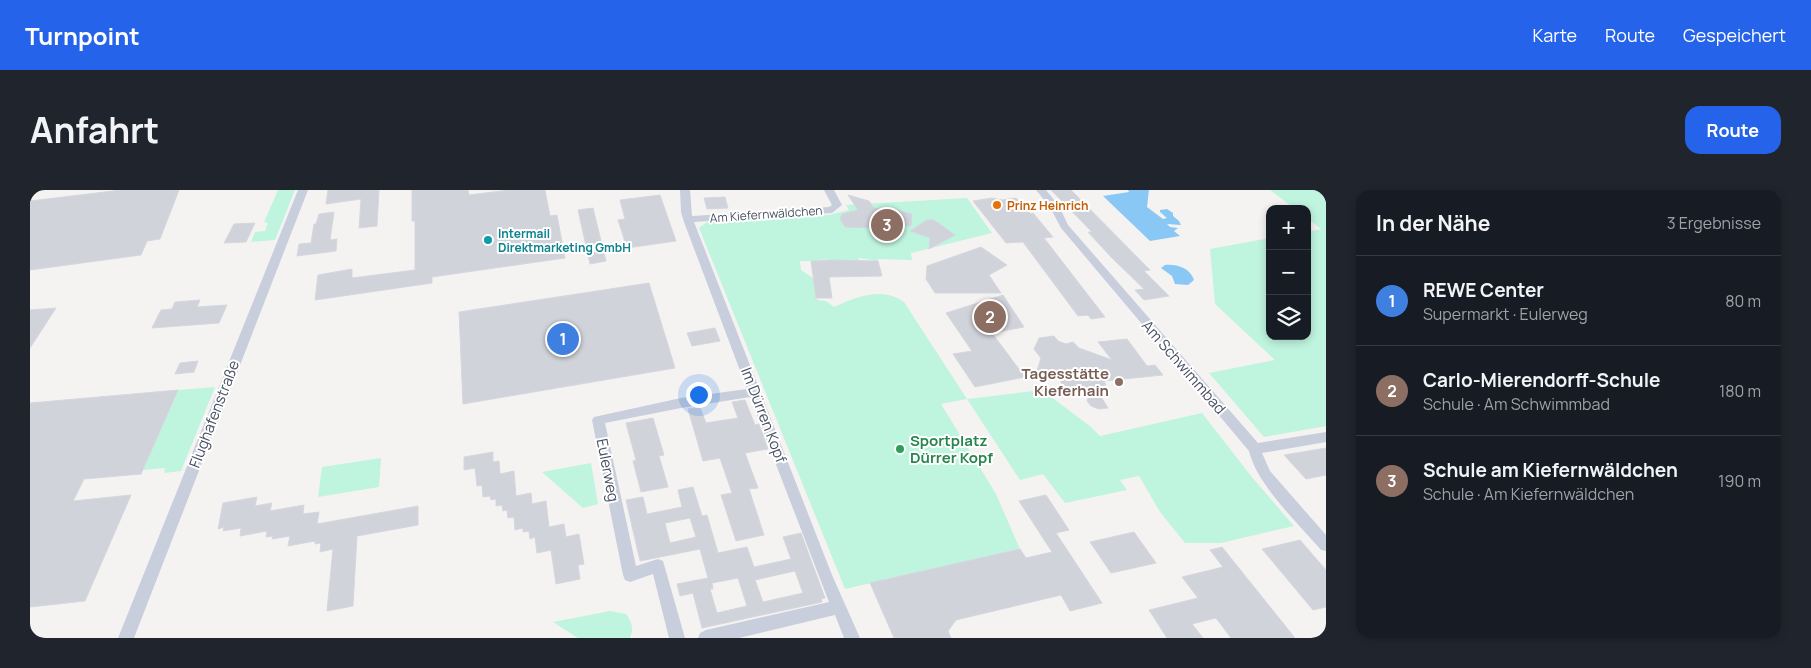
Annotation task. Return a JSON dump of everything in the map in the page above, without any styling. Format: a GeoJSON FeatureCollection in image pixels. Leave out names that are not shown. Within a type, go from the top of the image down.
{"type":"FeatureCollection","features":[{"type":"Feature","properties":{"kind":"street","name":"Flughafenstraße"},"geometry":{"type":"LineString","coordinates":[[126,638],[303,190]]}},
{"type":"Feature","properties":{"kind":"street","name":"Im Dürren Kopf"},"geometry":{"type":"LineString","coordinates":[[685,190],[688,219],[825,575],[852,638]]}},
{"type":"Feature","properties":{"kind":"street","name":"Am Kiefernwäldchen"},"geometry":{"type":"LineString","coordinates":[[688,219],[830,210],[837,207],[836,201],[829,190]]}},
{"type":"Feature","properties":{"kind":"street","name":"Am Schwimmbad"},"geometry":{"type":"LineString","coordinates":[[1040,190],[1054,206],[1064,226],[1255,449],[1258,462],[1265,475],[1326,545]]}},
{"type":"Feature","properties":{"kind":"street","name":"Eulerweg"},"geometry":{"type":"LineString","coordinates":[[677,638],[658,566],[630,575],[598,420],[681,403],[755,392]]}},
{"type":"Feature","properties":{"kind":"street"},"geometry":{"type":"LineString","coordinates":[[1255,449],[1326,437]]}},
{"type":"Feature","properties":{"kind":"street"},"geometry":{"type":"LineString","coordinates":[[706,638],[839,607]]}},
{"type":"Feature","properties":{"kind":"green space"},"geometry":{"type":"Polygon","coordinates":[[[278,190],[295,190],[275,240],[251,242],[255,232],[265,231],[268,223],[264,222],[278,190]]]}},
{"type":"Feature","properties":{"kind":"green space"},"geometry":{"type":"Polygon","coordinates":[[[1270,190],[1326,190],[1326,426],[1264,437],[1209,373],[1275,360],[1215,304],[1210,249],[1266,239],[1266,340],[1311,340],[1311,231],[1321,229],[1311,221],[1311,205],[1290,205],[1270,190]]]}},
{"type":"Feature","properties":{"kind":"green space"},"geometry":{"type":"Polygon","coordinates":[[[967,198],[992,233],[911,253],[912,260],[878,259],[878,261],[859,258],[859,260],[827,262],[827,259],[821,259],[821,261],[800,261],[801,270],[813,278],[817,300],[826,301],[834,307],[860,297],[878,294],[896,297],[904,302],[967,399],[941,404],[996,494],[1020,549],[845,589],[699,228],[707,222],[829,215],[849,210],[846,205],[967,198]]]}},
{"type":"Feature","properties":{"kind":"green space"},"geometry":{"type":"Polygon","coordinates":[[[215,387],[181,471],[164,473],[165,468],[143,470],[178,390],[215,387]]]}},
{"type":"Feature","properties":{"kind":"green space"},"geometry":{"type":"Polygon","coordinates":[[[1042,390],[1100,436],[1202,413],[1251,476],[1294,526],[1221,543],[1185,543],[1160,512],[1139,476],[1120,480],[1127,490],[1065,503],[1043,474],[1020,480],[967,399],[1042,390]]]}},
{"type":"Feature","properties":{"kind":"green space"},"geometry":{"type":"Polygon","coordinates":[[[381,458],[379,487],[318,497],[322,467],[381,458]]]}},
{"type":"Feature","properties":{"kind":"green space"},"geometry":{"type":"Polygon","coordinates":[[[591,463],[598,504],[583,508],[542,472],[591,463]]]}},
{"type":"Feature","properties":{"kind":"green space"},"geometry":{"type":"Polygon","coordinates":[[[610,611],[626,614],[632,626],[630,638],[578,638],[553,622],[610,611]]]}},
{"type":"Feature","properties":{"kind":"water"},"geometry":{"type":"Polygon","coordinates":[[[1128,190],[1149,190],[1147,207],[1163,219],[1167,218],[1160,210],[1167,209],[1173,213],[1173,216],[1181,225],[1167,224],[1170,227],[1178,228],[1174,231],[1180,236],[1150,241],[1103,196],[1129,192],[1128,190]]]}},
{"type":"Feature","properties":{"kind":"water"},"geometry":{"type":"Polygon","coordinates":[[[1165,265],[1174,265],[1186,270],[1194,280],[1188,285],[1175,284],[1172,276],[1161,268],[1165,265]]]}},
{"type":"Feature","properties":{"kind":"building"},"geometry":{"type":"Polygon","coordinates":[[[121,190],[179,190],[160,239],[147,241],[141,255],[30,270],[30,201],[121,190]]]}},
{"type":"Feature","properties":{"kind":"building"},"geometry":{"type":"Polygon","coordinates":[[[328,190],[379,190],[377,226],[359,228],[361,199],[326,204],[328,190]]]}},
{"type":"Feature","properties":{"kind":"building","name":"Intermail Direktmarketing GmbH"},"geometry":{"type":"Polygon","coordinates":[[[412,190],[468,190],[469,195],[509,190],[545,190],[550,216],[557,215],[565,258],[432,277],[432,283],[315,300],[318,275],[352,269],[352,278],[415,270],[415,221],[412,221],[412,190]]]}},
{"type":"Feature","properties":{"kind":"building"},"geometry":{"type":"Polygon","coordinates":[[[1051,190],[1071,190],[1150,270],[1144,271],[1169,296],[1144,300],[1135,290],[1144,289],[1111,257],[1088,232],[1092,232],[1051,190]]]}},
{"type":"Feature","properties":{"kind":"building"},"geometry":{"type":"Polygon","coordinates":[[[660,195],[676,241],[627,248],[618,220],[625,219],[620,200],[660,195]]]}},
{"type":"Feature","properties":{"kind":"building"},"geometry":{"type":"Polygon","coordinates":[[[848,195],[869,201],[874,208],[912,214],[911,226],[885,223],[871,228],[845,227],[840,219],[842,214],[858,210],[848,195]]]}},
{"type":"Feature","properties":{"kind":"building"},"geometry":{"type":"Polygon","coordinates":[[[725,197],[728,208],[707,209],[704,198],[725,197]]]}},
{"type":"Feature","properties":{"kind":"building"},"geometry":{"type":"Polygon","coordinates":[[[992,198],[1002,200],[1016,198],[1031,214],[1033,213],[1053,237],[1044,238],[1105,317],[1091,319],[1088,315],[1078,316],[1023,242],[1006,243],[973,201],[992,198]]]}},
{"type":"Feature","properties":{"kind":"building"},"geometry":{"type":"Polygon","coordinates":[[[593,208],[606,261],[590,264],[578,210],[593,208]]]}},
{"type":"Feature","properties":{"kind":"building"},"geometry":{"type":"Polygon","coordinates":[[[334,212],[330,240],[337,239],[336,251],[297,256],[299,244],[311,243],[314,224],[316,224],[319,214],[334,212]]]}},
{"type":"Feature","properties":{"kind":"building"},"geometry":{"type":"Polygon","coordinates":[[[927,220],[934,220],[955,235],[929,249],[930,238],[910,231],[927,220]]]}},
{"type":"Feature","properties":{"kind":"building"},"geometry":{"type":"Polygon","coordinates":[[[255,223],[246,242],[224,243],[234,224],[255,223]]]}},
{"type":"Feature","properties":{"kind":"building"},"geometry":{"type":"Polygon","coordinates":[[[981,247],[1007,265],[989,275],[1001,293],[935,293],[926,279],[927,266],[981,247]]]}},
{"type":"Feature","properties":{"kind":"building"},"geometry":{"type":"Polygon","coordinates":[[[811,261],[878,261],[882,276],[829,277],[832,298],[816,298],[811,261]]]}},
{"type":"Feature","properties":{"kind":"building"},"geometry":{"type":"Polygon","coordinates":[[[649,283],[675,368],[463,404],[459,312],[649,283]]]}},
{"type":"Feature","properties":{"kind":"building"},"geometry":{"type":"Polygon","coordinates":[[[1003,295],[1024,327],[992,333],[1025,377],[975,387],[953,354],[972,351],[946,313],[1003,295]]]}},
{"type":"Feature","properties":{"kind":"building"},"geometry":{"type":"Polygon","coordinates":[[[200,300],[197,307],[227,305],[219,323],[152,328],[161,310],[172,309],[175,302],[200,300]]]}},
{"type":"Feature","properties":{"kind":"building"},"geometry":{"type":"Polygon","coordinates":[[[56,308],[30,348],[30,310],[56,308]]]}},
{"type":"Feature","properties":{"kind":"building"},"geometry":{"type":"Polygon","coordinates":[[[715,328],[720,341],[692,346],[687,333],[715,328]]]}},
{"type":"Feature","properties":{"kind":"building"},"geometry":{"type":"Polygon","coordinates":[[[1054,336],[1058,341],[1066,344],[1073,342],[1079,348],[1112,360],[1098,342],[1127,339],[1147,366],[1155,365],[1163,375],[1104,381],[1106,385],[1095,387],[1108,408],[1099,409],[1091,406],[1087,401],[1089,395],[1063,385],[1058,378],[1037,371],[1041,358],[1034,349],[1039,338],[1054,336]]]}},
{"type":"Feature","properties":{"kind":"building"},"geometry":{"type":"Polygon","coordinates":[[[198,361],[194,372],[175,374],[180,363],[198,361]]]}},
{"type":"Feature","properties":{"kind":"building"},"geometry":{"type":"Polygon","coordinates":[[[178,390],[141,474],[84,479],[73,501],[131,495],[85,601],[30,607],[30,403],[178,390]]]}},
{"type":"Feature","properties":{"kind":"building"},"geometry":{"type":"Polygon","coordinates":[[[745,400],[755,425],[759,424],[768,449],[745,453],[758,488],[749,489],[764,535],[736,541],[721,495],[732,493],[720,458],[703,461],[688,409],[700,407],[706,423],[738,418],[732,402],[745,400]]]}},
{"type":"Feature","properties":{"kind":"building"},"geometry":{"type":"Polygon","coordinates":[[[653,418],[664,455],[659,456],[668,487],[641,492],[633,461],[636,460],[626,423],[653,418]]]}},
{"type":"Feature","properties":{"kind":"building"},"geometry":{"type":"Polygon","coordinates":[[[1326,448],[1326,475],[1306,479],[1284,455],[1326,448]]]}},
{"type":"Feature","properties":{"kind":"building"},"geometry":{"type":"Polygon","coordinates":[[[493,452],[493,462],[499,461],[500,474],[514,471],[516,496],[531,493],[532,504],[546,501],[549,527],[564,524],[566,537],[579,534],[584,564],[578,565],[580,579],[556,584],[551,550],[537,553],[535,537],[530,539],[529,531],[523,532],[523,528],[515,530],[514,517],[508,518],[507,510],[503,511],[502,505],[496,506],[496,499],[491,500],[490,496],[483,497],[482,485],[477,486],[475,468],[464,470],[464,457],[493,452]]]}},
{"type":"Feature","properties":{"kind":"building"},"geometry":{"type":"Polygon","coordinates":[[[693,487],[702,516],[707,515],[718,553],[747,547],[754,567],[791,559],[783,537],[801,533],[825,598],[821,599],[822,602],[702,628],[693,593],[680,596],[677,584],[708,578],[700,549],[640,561],[626,500],[643,497],[647,514],[682,507],[678,490],[693,487]],[[690,518],[665,523],[670,543],[696,537],[690,518]],[[795,571],[755,580],[763,602],[803,593],[795,571]],[[738,578],[712,583],[713,589],[710,589],[717,613],[747,606],[738,578]]]}},
{"type":"Feature","properties":{"kind":"building"},"geometry":{"type":"Polygon","coordinates":[[[1046,495],[1069,530],[1056,533],[1102,603],[1070,611],[1061,595],[956,620],[948,631],[951,638],[894,638],[870,583],[1020,549],[1026,558],[1052,552],[1019,501],[1046,495]]]}},
{"type":"Feature","properties":{"kind":"building"},"geometry":{"type":"Polygon","coordinates":[[[257,497],[255,506],[272,503],[270,511],[304,505],[303,514],[319,512],[317,524],[418,506],[418,525],[357,536],[353,606],[327,611],[333,549],[320,552],[321,543],[315,544],[315,541],[288,546],[290,536],[272,539],[273,536],[266,537],[267,531],[240,536],[241,528],[223,531],[224,527],[218,529],[223,503],[257,497]]]}},
{"type":"Feature","properties":{"kind":"building"},"geometry":{"type":"Polygon","coordinates":[[[1134,532],[1156,563],[1111,573],[1090,542],[1134,532]]]}},
{"type":"Feature","properties":{"kind":"building"},"geometry":{"type":"Polygon","coordinates":[[[1300,540],[1326,570],[1326,607],[1313,610],[1262,549],[1300,540]]]}},
{"type":"Feature","properties":{"kind":"building"},"geometry":{"type":"Polygon","coordinates":[[[1222,547],[1295,638],[1231,638],[1216,618],[1192,624],[1203,638],[1167,638],[1149,610],[1198,598],[1182,577],[1223,567],[1210,550],[1222,547]]]}},
{"type":"Feature","properties":{"kind":"place","name":"Prinz Heinrich"},"geometry":{"type":"Point","coordinates":[997,205]}},
{"type":"Feature","properties":{"kind":"place","name":"Schule am Kiefernwäldchen"},"geometry":{"type":"Point","coordinates":[887,225]}},
{"type":"Feature","properties":{"kind":"place","name":"Intermail Direktmarketing GmbH"},"geometry":{"type":"Point","coordinates":[488,240]}},
{"type":"Feature","properties":{"kind":"place","name":"Carlo-Mierendorff-Schule"},"geometry":{"type":"Point","coordinates":[990,317]}},
{"type":"Feature","properties":{"kind":"place","name":"REWE Center"},"geometry":{"type":"Point","coordinates":[563,339]}},
{"type":"Feature","properties":{"kind":"place","name":"Tagesstätte Kieferhain"},"geometry":{"type":"Point","coordinates":[1119,382]}},
{"type":"Feature","properties":{"kind":"place","name":"Sportplatz Dürrer Kopf"},"geometry":{"type":"Point","coordinates":[900,449]}}]}
